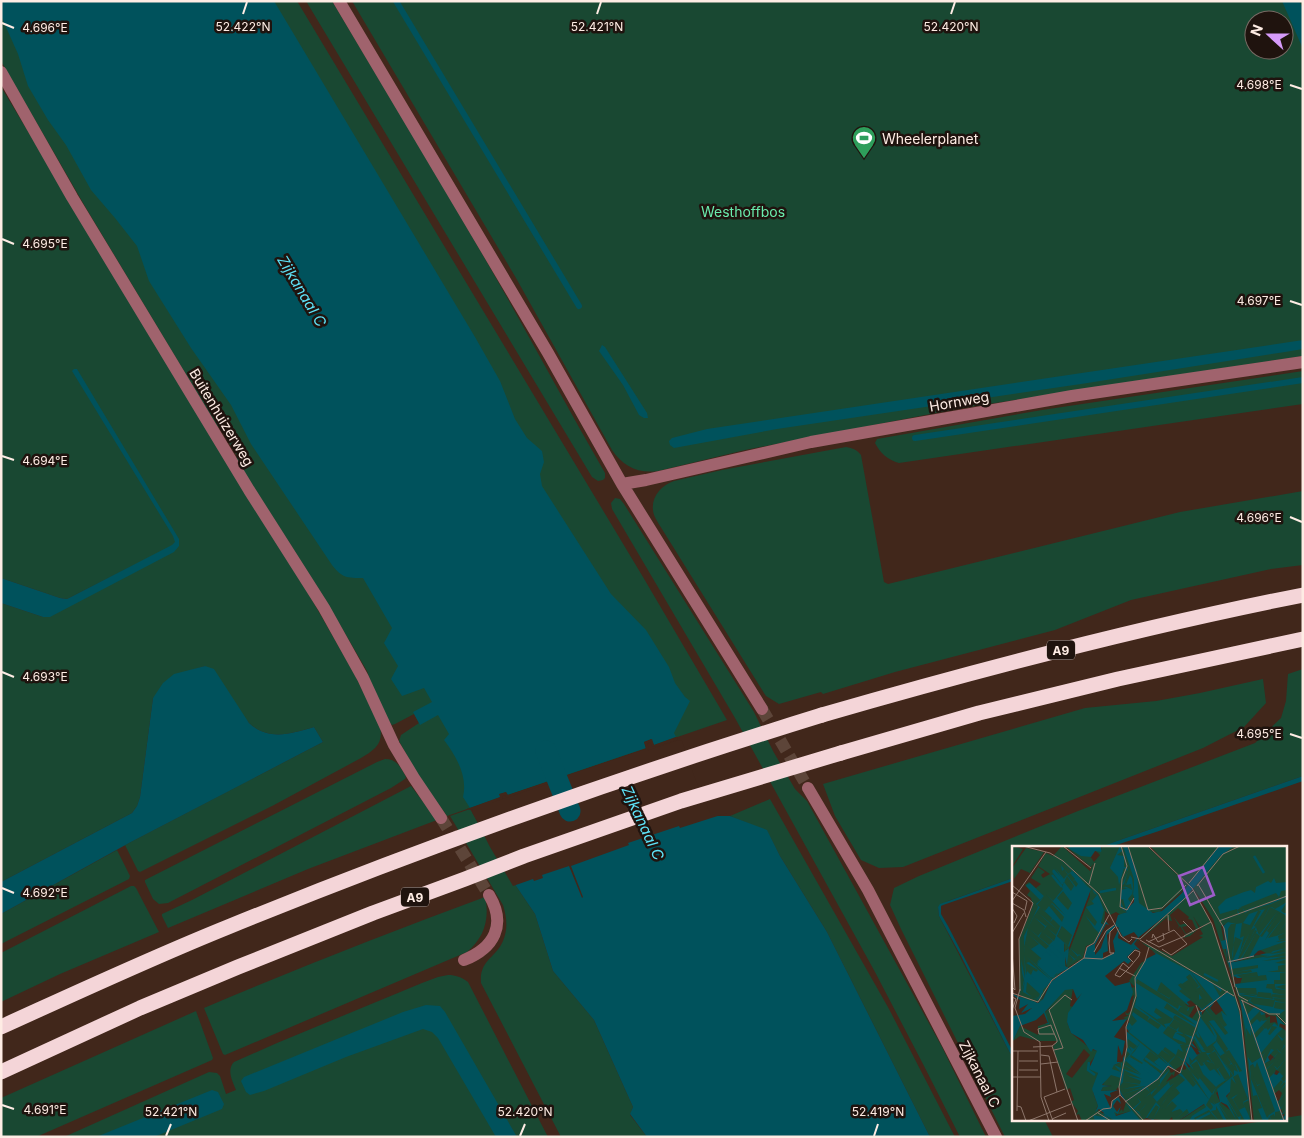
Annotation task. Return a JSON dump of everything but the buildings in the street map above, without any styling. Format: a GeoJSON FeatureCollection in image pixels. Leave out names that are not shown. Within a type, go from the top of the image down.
{"type":"FeatureCollection","features":[{"type":"Feature","properties":{"kind":"highway","name":"A9"},"geometry":{"type":"LineString","coordinates":[[1,1027],[94,984],[226,928],[383,866],[672,762],[822,715],[944,680],[1117,635],[1303,595]]}},
{"type":"Feature","properties":{"kind":"highway","name":"A9"},"geometry":{"type":"LineString","coordinates":[[1,1072],[140,1008],[373,913],[524,856],[681,801],[979,713],[1108,681],[1303,639]]}},
{"type":"Feature","properties":{"kind":"street"},"geometry":{"type":"LineString","coordinates":[[339,1],[548,353],[622,484],[762,709]]}},
{"type":"Feature","properties":{"kind":"street","name":"Buitenhuizerweg"},"geometry":{"type":"LineString","coordinates":[[1,72],[77,206],[244,482],[324,608],[363,678],[394,745],[441,818]]}},
{"type":"Feature","properties":{"kind":"street","name":"Hornweg"},"geometry":{"type":"LineString","coordinates":[[622,484],[811,442],[1072,396],[1303,362]]}},
{"type":"Feature","properties":{"kind":"street","name":"Zijkanaal C"},"geometry":{"type":"LineString","coordinates":[[808,788],[868,890],[996,1137]]}},
{"type":"Feature","properties":{"kind":"street"},"geometry":{"type":"LineString","coordinates":[[464,960],[484,949],[495,934],[498,917],[489,895]]}},
{"type":"Feature","properties":{"kind":"green space"},"geometry":{"type":"Polygon","coordinates":[[[1,1],[297,1],[727,720],[654,745],[651,739],[644,742],[646,748],[507,795],[506,792],[500,794],[501,797],[447,816],[418,775],[399,741],[401,735],[419,723],[414,714],[395,724],[392,725],[390,723],[367,671],[325,599],[236,459],[237,456],[86,208],[1,61],[1,1]]]}},
{"type":"Feature","properties":{"kind":"green space"},"geometry":{"type":"Polygon","coordinates":[[[306,1],[332,1],[496,278],[605,473],[603,480],[598,481],[592,477],[306,1]]]}},
{"type":"Feature","properties":{"kind":"green space","name":"Westhoffbos"},"geometry":{"type":"Polygon","coordinates":[[[352,1],[1303,1],[1303,356],[956,409],[745,450],[651,472],[632,468],[616,456],[516,278],[352,1]]]}},
{"type":"Feature","properties":{"kind":"green space"},"geometry":{"type":"Polygon","coordinates":[[[1,87],[300,579],[355,675],[380,726],[381,737],[377,746],[361,758],[274,805],[140,872],[125,845],[323,742],[314,727],[288,734],[272,734],[257,729],[249,723],[205,666],[192,670],[153,698],[140,797],[132,813],[1,882],[1,603],[43,617],[144,560],[67,599],[1,578],[1,87]]]}},
{"type":"Feature","properties":{"kind":"green space"},"geometry":{"type":"Polygon","coordinates":[[[1303,371],[1303,404],[899,463],[885,456],[875,443],[877,439],[1042,410],[1303,371]]]}},
{"type":"Feature","properties":{"kind":"green space"},"geometry":{"type":"Polygon","coordinates":[[[846,447],[855,449],[861,455],[884,582],[888,584],[1180,512],[1303,491],[1303,565],[1271,569],[1131,600],[1055,630],[895,672],[823,694],[821,692],[779,704],[764,693],[657,520],[653,509],[654,499],[664,486],[674,481],[846,447]]]}},
{"type":"Feature","properties":{"kind":"green space"},"geometry":{"type":"Polygon","coordinates":[[[615,498],[620,499],[624,504],[754,712],[773,751],[795,789],[807,801],[942,1047],[986,1137],[960,1137],[875,972],[735,718],[612,509],[611,503],[615,498]]]}},
{"type":"Feature","properties":{"kind":"green space"},"geometry":{"type":"Polygon","coordinates":[[[1303,669],[1303,776],[1103,846],[1012,846],[1012,878],[948,901],[938,907],[939,916],[1012,1057],[1012,1120],[1044,1120],[1053,1137],[1005,1137],[890,905],[894,888],[1078,811],[1255,743],[1281,718],[1286,701],[1288,674],[1303,669]]]}},
{"type":"Feature","properties":{"kind":"green space"},"geometry":{"type":"Polygon","coordinates":[[[1263,679],[1266,703],[1244,727],[1203,748],[903,867],[879,868],[861,860],[835,816],[823,784],[1085,708],[1156,701],[1263,679]]]}},
{"type":"Feature","properties":{"kind":"green space"},"geometry":{"type":"Polygon","coordinates":[[[385,759],[392,760],[397,764],[405,775],[405,779],[168,903],[159,904],[153,899],[145,880],[385,759]]]}},
{"type":"Feature","properties":{"kind":"green space"},"geometry":{"type":"Polygon","coordinates":[[[411,786],[437,820],[308,869],[168,928],[162,914],[411,786]]]}},
{"type":"Feature","properties":{"kind":"green space"},"geometry":{"type":"Polygon","coordinates":[[[770,799],[889,1009],[955,1137],[930,1137],[827,932],[780,856],[767,831],[730,816],[770,799]]]}},
{"type":"Feature","properties":{"kind":"green space"},"geometry":{"type":"Polygon","coordinates":[[[470,809],[514,883],[535,914],[553,971],[594,1020],[633,1107],[630,1115],[647,1137],[561,1137],[481,983],[481,975],[485,964],[503,941],[506,923],[503,905],[450,816],[470,809]]]}},
{"type":"Feature","properties":{"kind":"green space"},"geometry":{"type":"Polygon","coordinates":[[[117,850],[130,876],[129,879],[1,944],[1,914],[117,850]]]}},
{"type":"Feature","properties":{"kind":"green space"},"geometry":{"type":"Polygon","coordinates":[[[131,886],[136,888],[159,932],[60,974],[1,1002],[1,953],[131,886]]]}},
{"type":"Feature","properties":{"kind":"green space"},"geometry":{"type":"Polygon","coordinates":[[[485,897],[487,913],[484,928],[478,941],[467,952],[225,1055],[223,1054],[204,1008],[343,951],[485,897]]]}},
{"type":"Feature","properties":{"kind":"green space"},"geometry":{"type":"Polygon","coordinates":[[[454,975],[468,982],[548,1137],[64,1137],[209,1072],[217,1073],[220,1076],[226,1094],[236,1090],[230,1072],[234,1062],[422,983],[454,975]]]}},
{"type":"Feature","properties":{"kind":"green space"},"geometry":{"type":"Polygon","coordinates":[[[196,1011],[213,1058],[212,1060],[36,1137],[1,1137],[1,1098],[196,1011]]]}},
{"type":"Feature","properties":{"kind":"green space"},"geometry":{"type":"Polygon","coordinates":[[[1303,1115],[1303,1137],[1161,1137],[1270,1120],[1286,1120],[1286,1118],[1303,1115]]]}},
{"type":"Feature","properties":{"kind":"water"},"geometry":{"type":"Polygon","coordinates":[[[1,1],[274,1],[475,337],[500,381],[515,419],[527,438],[542,451],[544,462],[540,474],[542,486],[611,594],[646,630],[669,667],[675,683],[690,701],[674,733],[676,737],[654,745],[651,739],[644,742],[646,748],[507,795],[506,792],[500,794],[501,797],[470,808],[463,797],[464,781],[460,767],[444,740],[449,734],[438,715],[420,725],[413,712],[432,702],[424,688],[402,696],[391,679],[398,666],[384,643],[392,628],[363,578],[345,576],[339,573],[332,565],[251,444],[231,405],[191,348],[149,281],[137,246],[91,190],[66,145],[48,120],[28,86],[18,54],[1,16],[1,1]]]}},
{"type":"Feature","properties":{"kind":"water"},"geometry":{"type":"Polygon","coordinates":[[[1282,1],[1299,1],[1303,9],[1303,49],[1294,28],[1294,10],[1286,10],[1282,1]]]}},
{"type":"Feature","properties":{"kind":"water"},"geometry":{"type":"Polygon","coordinates":[[[1303,340],[1303,349],[1285,352],[777,429],[674,448],[670,445],[669,441],[672,438],[707,429],[1303,340]]]}},
{"type":"Feature","properties":{"kind":"water"},"geometry":{"type":"Polygon","coordinates":[[[602,345],[647,413],[648,418],[639,415],[623,385],[599,351],[602,345]]]}},
{"type":"Feature","properties":{"kind":"water"},"geometry":{"type":"Polygon","coordinates":[[[77,369],[179,539],[179,546],[174,552],[50,617],[43,617],[1,603],[1,578],[67,599],[175,542],[72,371],[77,369]]]}},
{"type":"Feature","properties":{"kind":"water"},"geometry":{"type":"Polygon","coordinates":[[[205,666],[214,669],[249,723],[257,729],[272,734],[288,734],[314,727],[323,742],[129,843],[1,914],[1,882],[132,813],[140,797],[153,698],[163,683],[174,674],[205,666]]]}},
{"type":"Feature","properties":{"kind":"water"},"geometry":{"type":"Polygon","coordinates":[[[1303,776],[1303,781],[1113,846],[1103,846],[1303,776]]]}},
{"type":"Feature","properties":{"kind":"water"},"geometry":{"type":"Polygon","coordinates":[[[575,778],[708,816],[730,816],[767,830],[780,856],[827,932],[930,1137],[647,1137],[630,1114],[633,1107],[594,1020],[553,971],[535,914],[514,883],[575,778]]]}},
{"type":"Feature","properties":{"kind":"water"},"geometry":{"type":"Polygon","coordinates":[[[1012,878],[1012,881],[941,906],[941,914],[1012,1050],[1012,1057],[939,916],[938,907],[940,904],[1012,878]]]}},
{"type":"Feature","properties":{"kind":"water"},"geometry":{"type":"Polygon","coordinates":[[[426,1005],[440,1006],[445,1012],[517,1137],[496,1137],[438,1038],[432,1032],[423,1029],[250,1095],[246,1092],[241,1081],[244,1077],[403,1012],[426,1005]]]}},
{"type":"Feature","properties":{"kind":"water"},"geometry":{"type":"Polygon","coordinates":[[[212,1090],[218,1092],[224,1104],[222,1109],[154,1137],[96,1137],[212,1090]]]}},
{"type":"Feature","properties":{"kind":"pier"},"geometry":{"type":"Polygon","coordinates":[[[678,737],[677,740],[654,747],[650,742],[647,744],[649,748],[647,751],[508,797],[505,795],[502,799],[471,810],[467,809],[500,797],[499,794],[506,792],[508,795],[646,749],[644,742],[652,739],[654,745],[678,737]]]}},
{"type":"Feature","properties":{"kind":"pier"},"geometry":{"type":"Polygon","coordinates":[[[679,740],[682,741],[694,776],[710,813],[727,813],[628,843],[629,845],[571,866],[582,898],[569,866],[542,875],[543,878],[534,881],[533,879],[513,886],[490,847],[472,812],[473,809],[679,740]]]}},
{"type":"Feature","properties":{"kind":"waterway"},"geometry":{"type":"LineString","coordinates":[[396,1],[579,306]]}},
{"type":"Feature","properties":{"kind":"waterway"},"geometry":{"type":"LineString","coordinates":[[915,438],[1303,380]]}},
{"type":"Feature","properties":{"kind":"waterway","name":"Zijkanaal C"},"geometry":{"type":"LineString","coordinates":[[546,751],[570,811]]}},
{"type":"Feature","properties":{"kind":"tunnel"},"geometry":{"type":"LineString","coordinates":[[762,709],[808,788]]}},
{"type":"Feature","properties":{"kind":"tunnel"},"geometry":{"type":"LineString","coordinates":[[441,818],[489,895]]}},
{"type":"Feature","properties":{"kind":"place","name":"Wheelerplanet"},"geometry":{"type":"Point","coordinates":[864,159]}}]}
